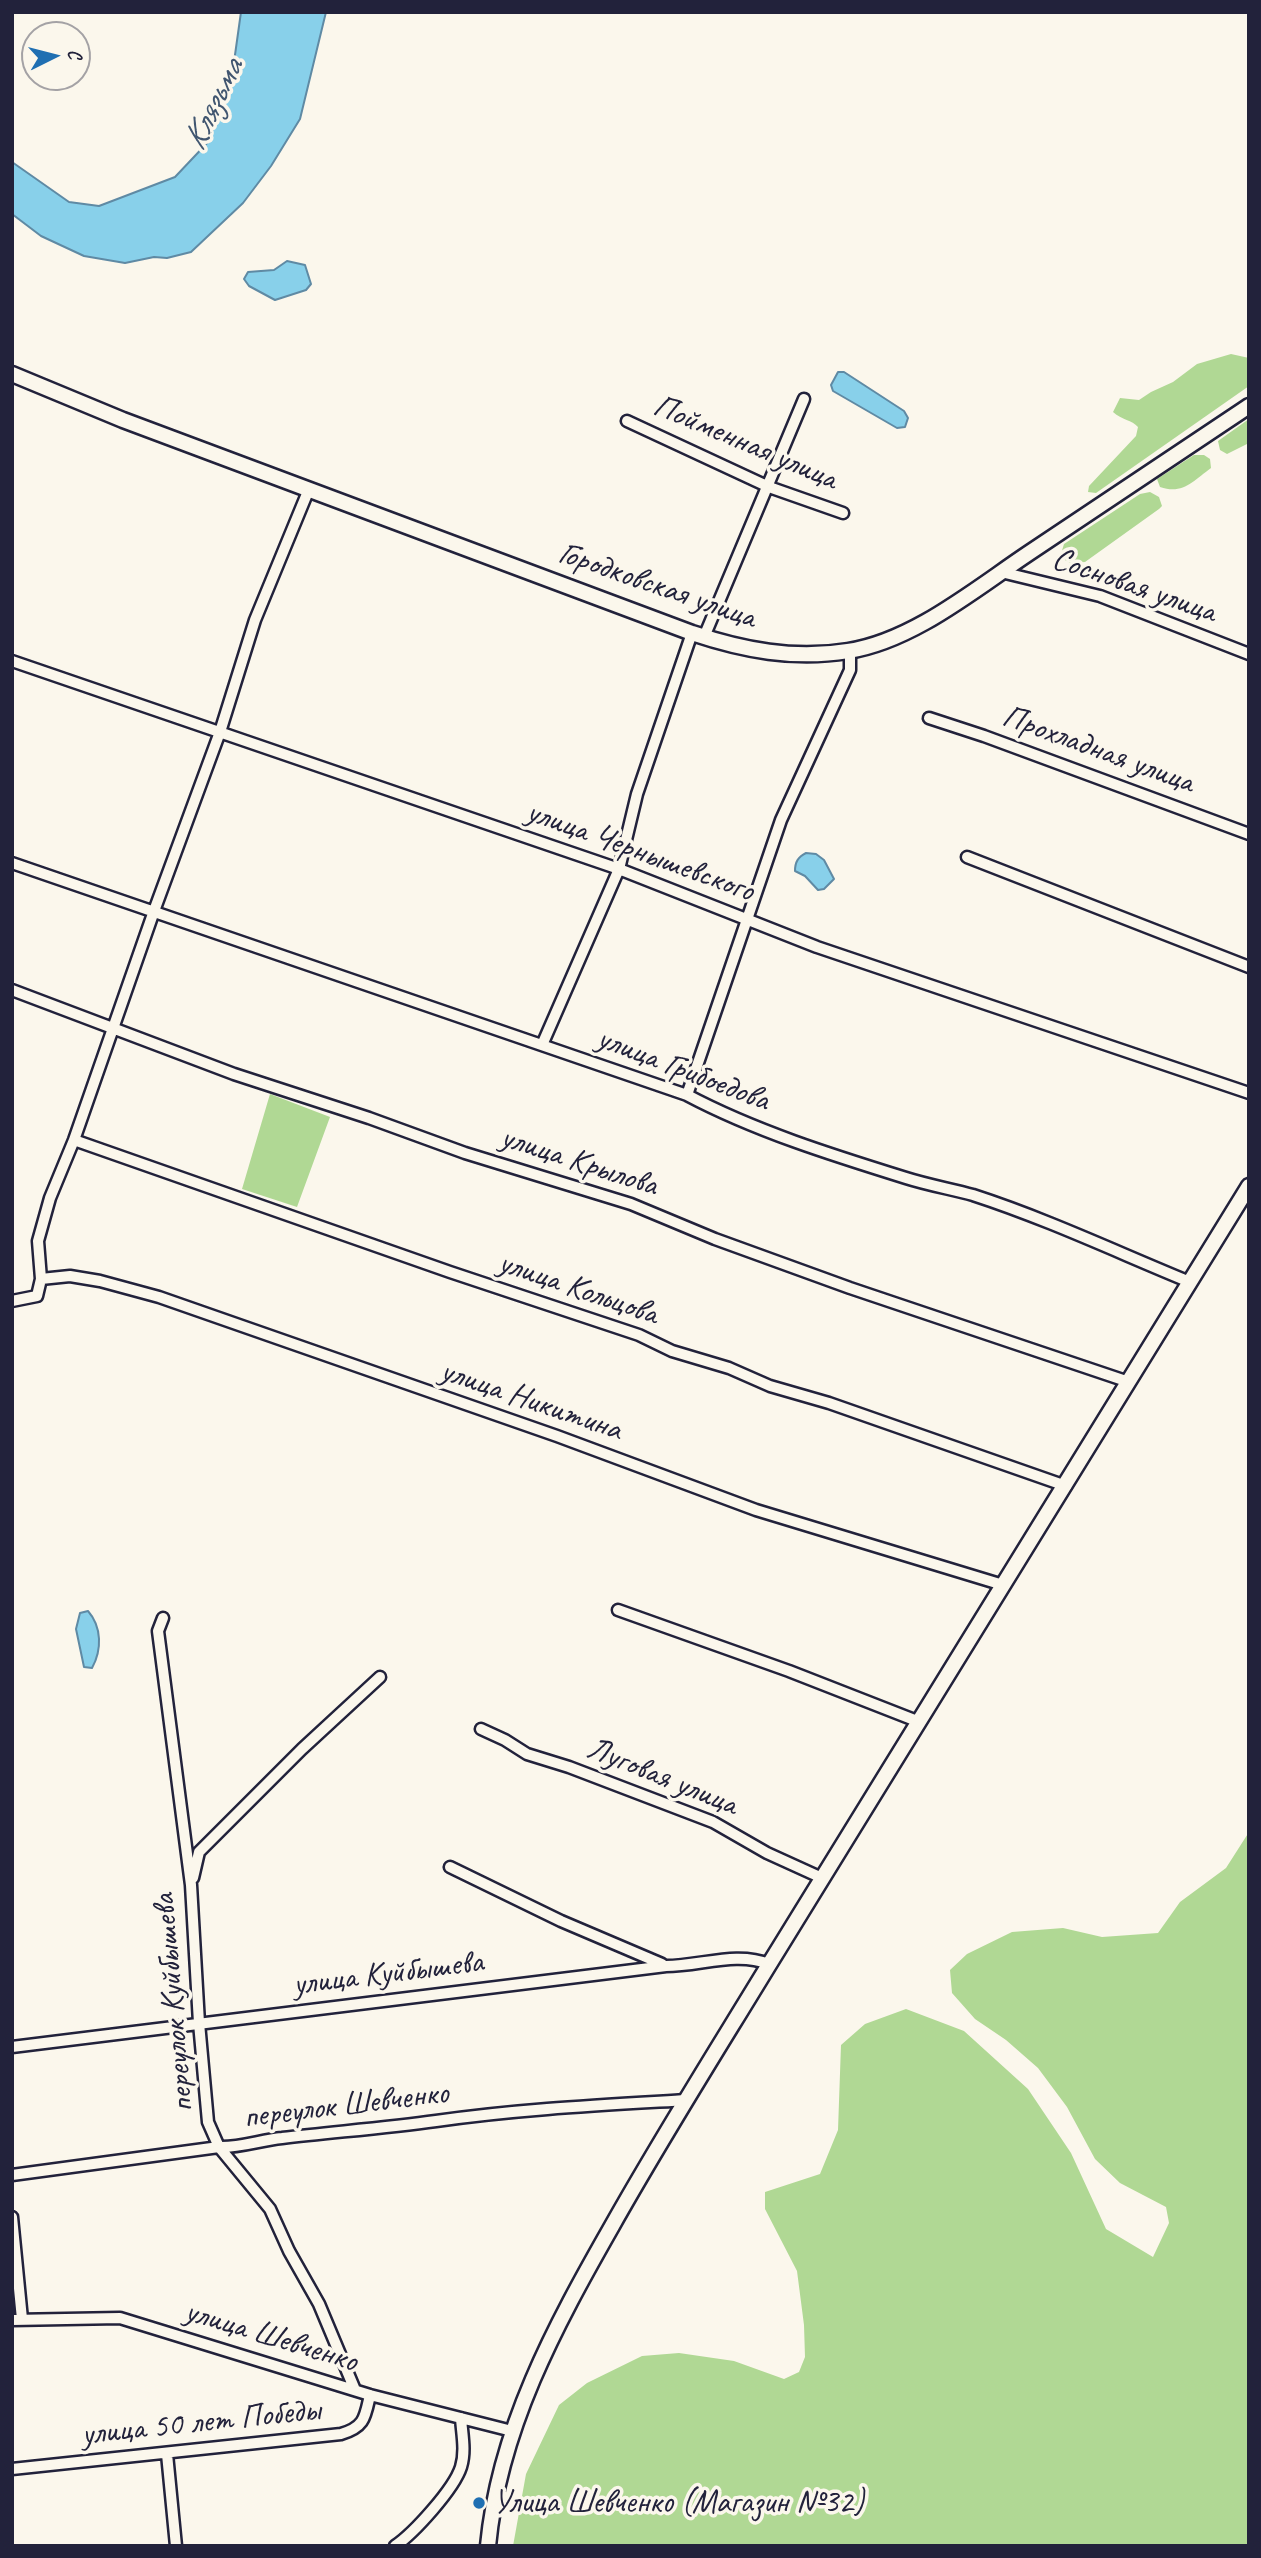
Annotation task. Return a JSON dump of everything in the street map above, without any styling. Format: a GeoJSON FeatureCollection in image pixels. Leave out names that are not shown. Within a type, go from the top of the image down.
{"type":"FeatureCollection","features":[{"type":"Feature","properties":{"kind":"street","name":"Городковская улица"},"geometry":{"type":"LineString","coordinates":[[12,374],[123,420],[698,635],[754,651],[795,655],[850,651],[899,635],[952,606],[1249,406]]}},
{"type":"Feature","properties":{"kind":"street"},"geometry":{"type":"LineString","coordinates":[[542,1045],[619,869],[637,794],[698,635],[769,487],[804,400]]}},
{"type":"Feature","properties":{"kind":"street","name":"Пойменная улица"},"geometry":{"type":"LineString","coordinates":[[627,421],[769,487],[843,513]]}},
{"type":"Feature","properties":{"kind":"street"},"geometry":{"type":"LineString","coordinates":[[12,1301],[37,1296],[41,1279],[38,1241],[50,1198],[74,1140],[220,732],[256,620],[309,489]]}},
{"type":"Feature","properties":{"kind":"street","name":"Сосновая улица"},"geometry":{"type":"LineString","coordinates":[[1001,572],[1100,596],[1249,654]]}},
{"type":"Feature","properties":{"kind":"street"},"geometry":{"type":"LineString","coordinates":[[687,1095],[781,820],[850,670],[850,651]]}},
{"type":"Feature","properties":{"kind":"street","name":"улица Чернышевского"},"geometry":{"type":"LineString","coordinates":[[12,661],[619,869],[817,947],[1249,1093]]}},
{"type":"Feature","properties":{"kind":"street","name":"Прохладная улица"},"geometry":{"type":"LineString","coordinates":[[929,718],[1249,834]]}},
{"type":"Feature","properties":{"kind":"street"},"geometry":{"type":"LineString","coordinates":[[967,857],[1249,967]]}},
{"type":"Feature","properties":{"kind":"street","name":"улица Грибоедова"},"geometry":{"type":"LineString","coordinates":[[12,863],[687,1095],[719,1112],[907,1179],[972,1195],[1046,1222],[1191,1282]]}},
{"type":"Feature","properties":{"kind":"street","name":"улица Крылова"},"geometry":{"type":"LineString","coordinates":[[12,990],[234,1074],[465,1153],[631,1204],[715,1239],[850,1289],[1129,1382]]}},
{"type":"Feature","properties":{"kind":"street","name":"улица Кольцова"},"geometry":{"type":"LineString","coordinates":[[74,1140],[450,1272],[639,1335],[672,1351],[730,1368],[770,1386],[829,1402],[1066,1486]]}},
{"type":"Feature","properties":{"kind":"street"},"geometry":{"type":"LineString","coordinates":[[488,2546],[502,2466],[512,2431],[566,2307],[638,2181],[917,1721],[1066,1486],[1249,1186]]}},
{"type":"Feature","properties":{"kind":"street","name":"улица Никитина"},"geometry":{"type":"LineString","coordinates":[[41,1279],[70,1276],[159,1297],[569,1440],[756,1510],[1003,1585]]}},
{"type":"Feature","properties":{"kind":"street"},"geometry":{"type":"LineString","coordinates":[[618,1610],[789,1671],[917,1721]]}},
{"type":"Feature","properties":{"kind":"street","name":"переулок Куйбышева"},"geometry":{"type":"LineString","coordinates":[[163,1618],[158,1631],[191,1885],[208,2122],[219,2147],[270,2208],[289,2250],[319,2304],[355,2390]]}},
{"type":"Feature","properties":{"kind":"street"},"geometry":{"type":"LineString","coordinates":[[191,1885],[199,1853],[302,1749],[380,1677]]}},
{"type":"Feature","properties":{"kind":"street","name":"Луговая улица"},"geometry":{"type":"LineString","coordinates":[[481,1729],[527,1754],[569,1767],[713,1822],[767,1853],[822,1878]]}},
{"type":"Feature","properties":{"kind":"street"},"geometry":{"type":"LineString","coordinates":[[450,1867],[561,1921],[666,1966]]}},
{"type":"Feature","properties":{"kind":"street","name":"улица Куйбышева"},"geometry":{"type":"LineString","coordinates":[[12,2047],[666,1966],[690,1966],[730,1958],[755,1958],[769,1964]]}},
{"type":"Feature","properties":{"kind":"street","name":"переулок Шевченко"},"geometry":{"type":"LineString","coordinates":[[12,2175],[219,2147],[541,2109],[687,2100]]}},
{"type":"Feature","properties":{"kind":"street"},"geometry":{"type":"LineString","coordinates":[[12,2217],[17,2320]]}},
{"type":"Feature","properties":{"kind":"street","name":"улица Шевченко"},"geometry":{"type":"LineString","coordinates":[[17,2320],[120,2318],[370,2395],[512,2431]]}},
{"type":"Feature","properties":{"kind":"street","name":"улица 50 лет Победы"},"geometry":{"type":"LineString","coordinates":[[12,2469],[341,2434],[355,2430],[360,2425],[365,2417],[370,2395]]}},
{"type":"Feature","properties":{"kind":"street"},"geometry":{"type":"LineString","coordinates":[[395,2546],[411,2535],[450,2489],[461,2469],[464,2452],[461,2418]]}},
{"type":"Feature","properties":{"kind":"street"},"geometry":{"type":"LineString","coordinates":[[167,2454],[176,2546]]}},
{"type":"Feature","properties":{"kind":"green space"},"geometry":{"type":"Polygon","coordinates":[[[1231,354],[1249,358],[1249,386],[1096,493],[1088,492],[1089,486],[1136,436],[1138,427],[1113,412],[1120,398],[1139,400],[1173,382],[1197,364],[1231,354]]]}},
{"type":"Feature","properties":{"kind":"green space"},"geometry":{"type":"Polygon","coordinates":[[[1249,419],[1249,443],[1227,454],[1220,450],[1218,441],[1249,419]]]}},
{"type":"Feature","properties":{"kind":"green space"},"geometry":{"type":"Polygon","coordinates":[[[1194,455],[1204,455],[1210,459],[1211,468],[1181,488],[1160,487],[1157,479],[1194,455]]]}},
{"type":"Feature","properties":{"kind":"green space"},"geometry":{"type":"Polygon","coordinates":[[[1150,492],[1159,497],[1162,506],[1159,509],[1085,562],[1070,563],[1060,557],[1064,544],[1140,494],[1150,492]]]}},
{"type":"Feature","properties":{"kind":"green space"},"geometry":{"type":"Polygon","coordinates":[[[270,1094],[330,1117],[297,1207],[242,1189],[270,1094]]]}},
{"type":"Feature","properties":{"kind":"green space"},"geometry":{"type":"Polygon","coordinates":[[[1249,1832],[1249,2546],[513,2546],[526,2474],[559,2405],[587,2383],[642,2356],[679,2353],[734,2361],[784,2379],[799,2372],[805,2357],[797,2271],[765,2209],[765,2192],[820,2174],[838,2130],[841,2045],[865,2024],[906,2009],[964,2031],[1028,2089],[1071,2153],[1106,2229],[1153,2257],[1169,2223],[1166,2207],[1120,2183],[1095,2159],[1067,2107],[1038,2068],[1006,2040],[975,2019],[952,1993],[950,1970],[967,1954],[1012,1932],[1063,1928],[1102,1937],[1158,1933],[1180,1902],[1226,1868],[1249,1832]]]}},
{"type":"Feature","properties":{"kind":"water"},"geometry":{"type":"Polygon","coordinates":[[[241,12],[326,12],[300,119],[271,166],[243,203],[191,252],[125,263],[84,256],[41,236],[12,214],[12,162],[69,202],[99,206],[175,177],[209,141],[234,62],[241,12]]]}},
{"type":"Feature","properties":{"kind":"water"},"geometry":{"type":"Polygon","coordinates":[[[287,261],[305,265],[311,284],[306,290],[275,300],[249,286],[244,279],[248,272],[274,270],[287,261]]]}},
{"type":"Feature","properties":{"kind":"water"},"geometry":{"type":"Polygon","coordinates":[[[838,372],[844,372],[904,411],[908,418],[905,427],[897,428],[833,391],[831,385],[838,372]]]}},
{"type":"Feature","properties":{"kind":"water"},"geometry":{"type":"Polygon","coordinates":[[[806,853],[816,854],[824,860],[834,879],[824,889],[818,890],[805,876],[795,871],[797,860],[806,853]]]}},
{"type":"Feature","properties":{"kind":"water"},"geometry":{"type":"Polygon","coordinates":[[[88,1611],[96,1624],[99,1639],[98,1654],[92,1668],[84,1667],[76,1629],[80,1613],[88,1611]]]}},
{"type":"Feature","properties":{"kind":"place","name":"Улица Шевченко (Магазин №32)"},"geometry":{"type":"Point","coordinates":[479,2503]}},
{"type":"Feature","properties":{"kind":"water label","name":"Клязьма"},"geometry":{"type":"Point","coordinates":[214,105]}}]}
